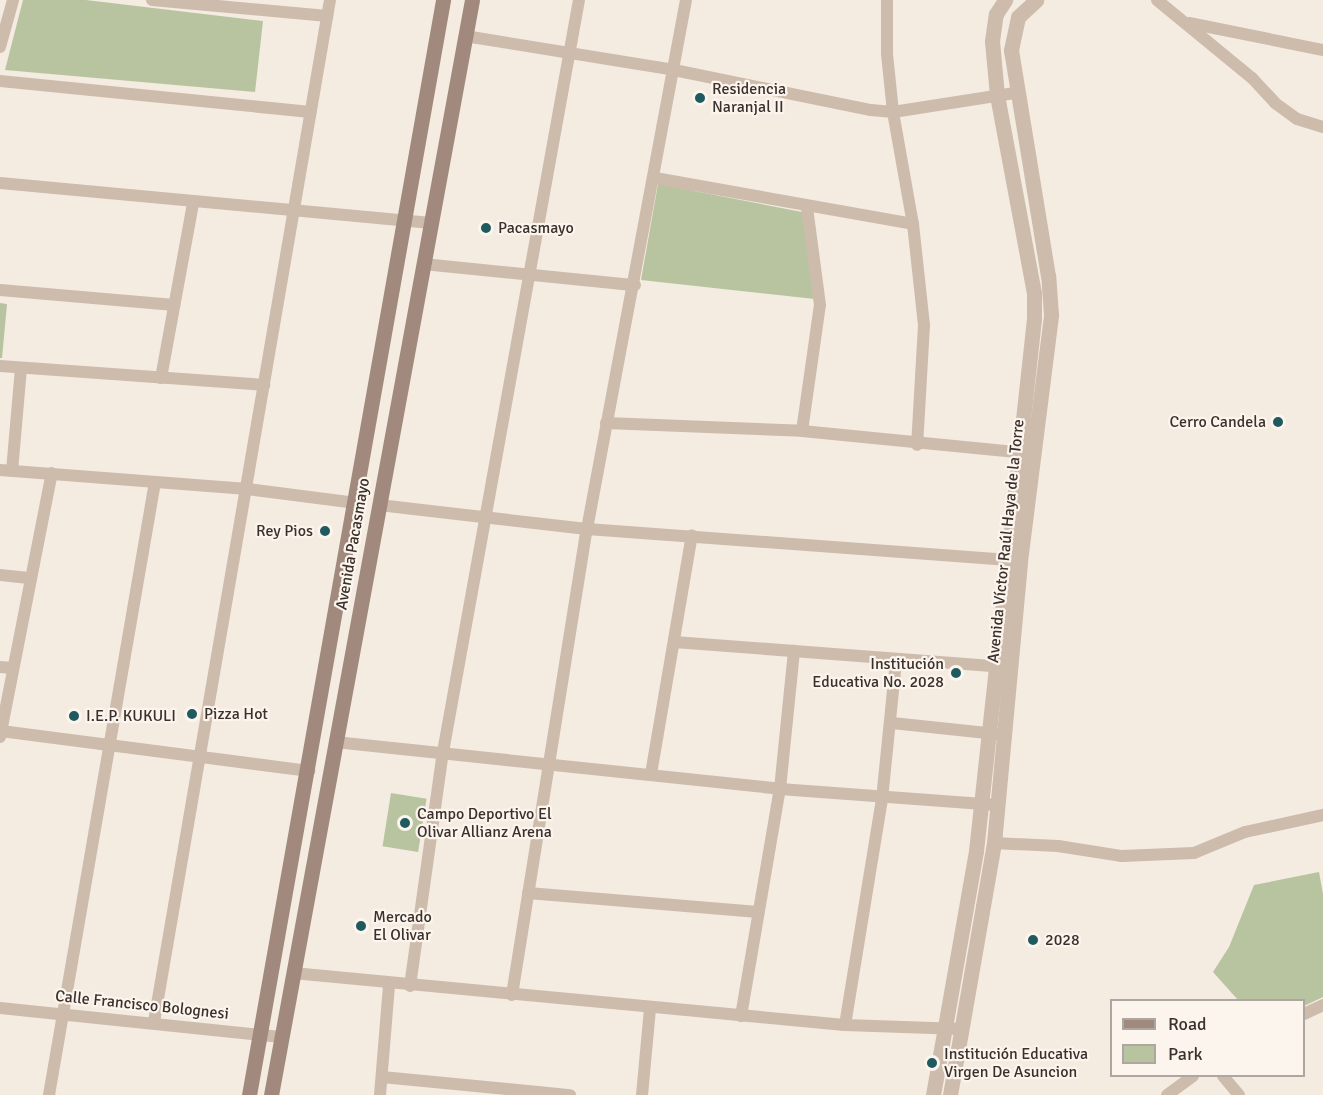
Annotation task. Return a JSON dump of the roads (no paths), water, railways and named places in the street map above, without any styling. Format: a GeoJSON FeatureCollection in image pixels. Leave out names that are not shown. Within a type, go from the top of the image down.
{"type":"FeatureCollection","features":[{"type":"Feature","properties":{"kind":"main road","name":"Avenida Pacasmayo"},"geometry":{"type":"LineString","coordinates":[[249,1095],[309,771],[443,0]]}},
{"type":"Feature","properties":{"kind":"main road","name":"Avenida Pacasmayo"},"geometry":{"type":"LineString","coordinates":[[271,1095],[471,0]]}},
{"type":"Feature","properties":{"kind":"street"},"geometry":{"type":"LineString","coordinates":[[0,47],[13,0]]}},
{"type":"Feature","properties":{"kind":"street"},"geometry":{"type":"LineString","coordinates":[[152,0],[327,16]]}},
{"type":"Feature","properties":{"kind":"street"},"geometry":{"type":"LineString","coordinates":[[154,1022],[330,0]]}},
{"type":"Feature","properties":{"kind":"street"},"geometry":{"type":"LineString","coordinates":[[410,986],[443,752],[579,0]]}},
{"type":"Feature","properties":{"kind":"street"},"geometry":{"type":"LineString","coordinates":[[512,995],[587,529],[606,423],[635,285],[686,0]]}},
{"type":"Feature","properties":{"kind":"street"},"geometry":{"type":"LineString","coordinates":[[887,0],[887,54],[893,112],[913,224],[924,325],[917,445]]}},
{"type":"Feature","properties":{"kind":"street"},"geometry":{"type":"LineString","coordinates":[[951,1095],[994,843],[996,734],[1002,666],[1006,560],[1025,453],[1034,293],[997,95],[992,34],[996,14],[1005,0]]}},
{"type":"Feature","properties":{"kind":"street","name":"Avenida Víctor Raúl Haya de la Torre"},"geometry":{"type":"LineString","coordinates":[[1002,666],[1025,453],[1051,315],[1048,276],[1015,93],[1013,30],[1025,6],[1036,0]]}},
{"type":"Feature","properties":{"kind":"street"},"geometry":{"type":"LineString","coordinates":[[1158,0],[1188,23],[1275,103],[1297,119],[1323,127]]}},
{"type":"Feature","properties":{"kind":"street"},"geometry":{"type":"LineString","coordinates":[[1188,23],[1323,50]]}},
{"type":"Feature","properties":{"kind":"street"},"geometry":{"type":"LineString","coordinates":[[465,36],[674,70],[893,112],[1015,93]]}},
{"type":"Feature","properties":{"kind":"street"},"geometry":{"type":"LineString","coordinates":[[0,81],[310,112]]}},
{"type":"Feature","properties":{"kind":"street"},"geometry":{"type":"LineString","coordinates":[[654,178],[913,224]]}},
{"type":"Feature","properties":{"kind":"street"},"geometry":{"type":"LineString","coordinates":[[0,183],[293,213],[430,223]]}},
{"type":"Feature","properties":{"kind":"street"},"geometry":{"type":"LineString","coordinates":[[161,378],[194,203]]}},
{"type":"Feature","properties":{"kind":"street"},"geometry":{"type":"LineString","coordinates":[[802,431],[820,305],[807,207]]}},
{"type":"Feature","properties":{"kind":"street"},"geometry":{"type":"LineString","coordinates":[[423,264],[635,285]]}},
{"type":"Feature","properties":{"kind":"street"},"geometry":{"type":"LineString","coordinates":[[0,290],[174,306]]}},
{"type":"Feature","properties":{"kind":"street"},"geometry":{"type":"LineString","coordinates":[[0,366],[264,385]]}},
{"type":"Feature","properties":{"kind":"street"},"geometry":{"type":"LineString","coordinates":[[21,368],[6,470],[247,489],[356,502]]}},
{"type":"Feature","properties":{"kind":"street"},"geometry":{"type":"LineString","coordinates":[[606,423],[802,431],[917,445],[1025,453]]}},
{"type":"Feature","properties":{"kind":"street"},"geometry":{"type":"LineString","coordinates":[[52,473],[31,578],[6,668],[1,735],[108,742],[309,771]]}},
{"type":"Feature","properties":{"kind":"street"},"geometry":{"type":"LineString","coordinates":[[52,1095],[108,742],[155,482]]}},
{"type":"Feature","properties":{"kind":"street"},"geometry":{"type":"LineString","coordinates":[[379,505],[484,519],[587,529],[1006,560]]}},
{"type":"Feature","properties":{"kind":"street"},"geometry":{"type":"LineString","coordinates":[[651,774],[692,535]]}},
{"type":"Feature","properties":{"kind":"street"},"geometry":{"type":"LineString","coordinates":[[0,575],[31,578]]}},
{"type":"Feature","properties":{"kind":"street"},"geometry":{"type":"LineString","coordinates":[[674,642],[1002,666]]}},
{"type":"Feature","properties":{"kind":"street"},"geometry":{"type":"LineString","coordinates":[[741,1016],[780,789],[794,651]]}},
{"type":"Feature","properties":{"kind":"street"},"geometry":{"type":"LineString","coordinates":[[845,1025],[882,799],[892,723],[896,660]]}},
{"type":"Feature","properties":{"kind":"street"},"geometry":{"type":"LineString","coordinates":[[892,723],[996,734]]}},
{"type":"Feature","properties":{"kind":"street"},"geometry":{"type":"LineString","coordinates":[[933,1095],[976,851],[980,804],[996,734]]}},
{"type":"Feature","properties":{"kind":"street"},"geometry":{"type":"LineString","coordinates":[[335,742],[550,762],[882,799],[996,805]]}},
{"type":"Feature","properties":{"kind":"street"},"geometry":{"type":"LineString","coordinates":[[994,843],[1058,846],[1122,856],[1194,853],[1245,832],[1323,814]]}},
{"type":"Feature","properties":{"kind":"street"},"geometry":{"type":"LineString","coordinates":[[528,893],[758,912]]}},
{"type":"Feature","properties":{"kind":"street"},"geometry":{"type":"LineString","coordinates":[[293,973],[410,986],[845,1025],[961,1029]]}},
{"type":"Feature","properties":{"kind":"street"},"geometry":{"type":"LineString","coordinates":[[380,1095],[389,984]]}},
{"type":"Feature","properties":{"kind":"street"},"geometry":{"type":"LineString","coordinates":[[1305,1014],[1323,1005]]}},
{"type":"Feature","properties":{"kind":"street","name":"Calle Francisco Bolognesi"},"geometry":{"type":"LineString","coordinates":[[0,1008],[154,1022],[281,1037]]}},
{"type":"Feature","properties":{"kind":"street"},"geometry":{"type":"LineString","coordinates":[[642,1095],[650,1008]]}},
{"type":"Feature","properties":{"kind":"street"},"geometry":{"type":"LineString","coordinates":[[382,1077],[570,1095]]}},
{"type":"Feature","properties":{"kind":"street"},"geometry":{"type":"LineString","coordinates":[[1167,1095],[1192,1077]]}},
{"type":"Feature","properties":{"kind":"street"},"geometry":{"type":"LineString","coordinates":[[1224,1077],[1239,1095]]}},
{"type":"Feature","properties":{"kind":"place","name":"Residencia Naranjal II"},"geometry":{"type":"Point","coordinates":[700,98]}},
{"type":"Feature","properties":{"kind":"place","name":"Pacasmayo"},"geometry":{"type":"Point","coordinates":[486,228]}},
{"type":"Feature","properties":{"kind":"place","name":"Cerro Candela"},"geometry":{"type":"Point","coordinates":[1278,422]}},
{"type":"Feature","properties":{"kind":"place","name":"Rey Pios"},"geometry":{"type":"Point","coordinates":[325,531]}},
{"type":"Feature","properties":{"kind":"place","name":"Institución Educativa No. 2028"},"geometry":{"type":"Point","coordinates":[956,673]}},
{"type":"Feature","properties":{"kind":"place","name":"Pizza Hot"},"geometry":{"type":"Point","coordinates":[192,714]}},
{"type":"Feature","properties":{"kind":"place","name":"I.E.P. KUKULI"},"geometry":{"type":"Point","coordinates":[74,716]}},
{"type":"Feature","properties":{"kind":"place","name":"Campo Deportivo El Olivar Allianz Arena"},"geometry":{"type":"Point","coordinates":[405,823]}},
{"type":"Feature","properties":{"kind":"place","name":"Mercado El Olivar"},"geometry":{"type":"Point","coordinates":[361,926]}},
{"type":"Feature","properties":{"kind":"place","name":"2028"},"geometry":{"type":"Point","coordinates":[1033,940]}},
{"type":"Feature","properties":{"kind":"place","name":"Institución Educativa Virgen De Asuncion"},"geometry":{"type":"Point","coordinates":[932,1063]}}]}
